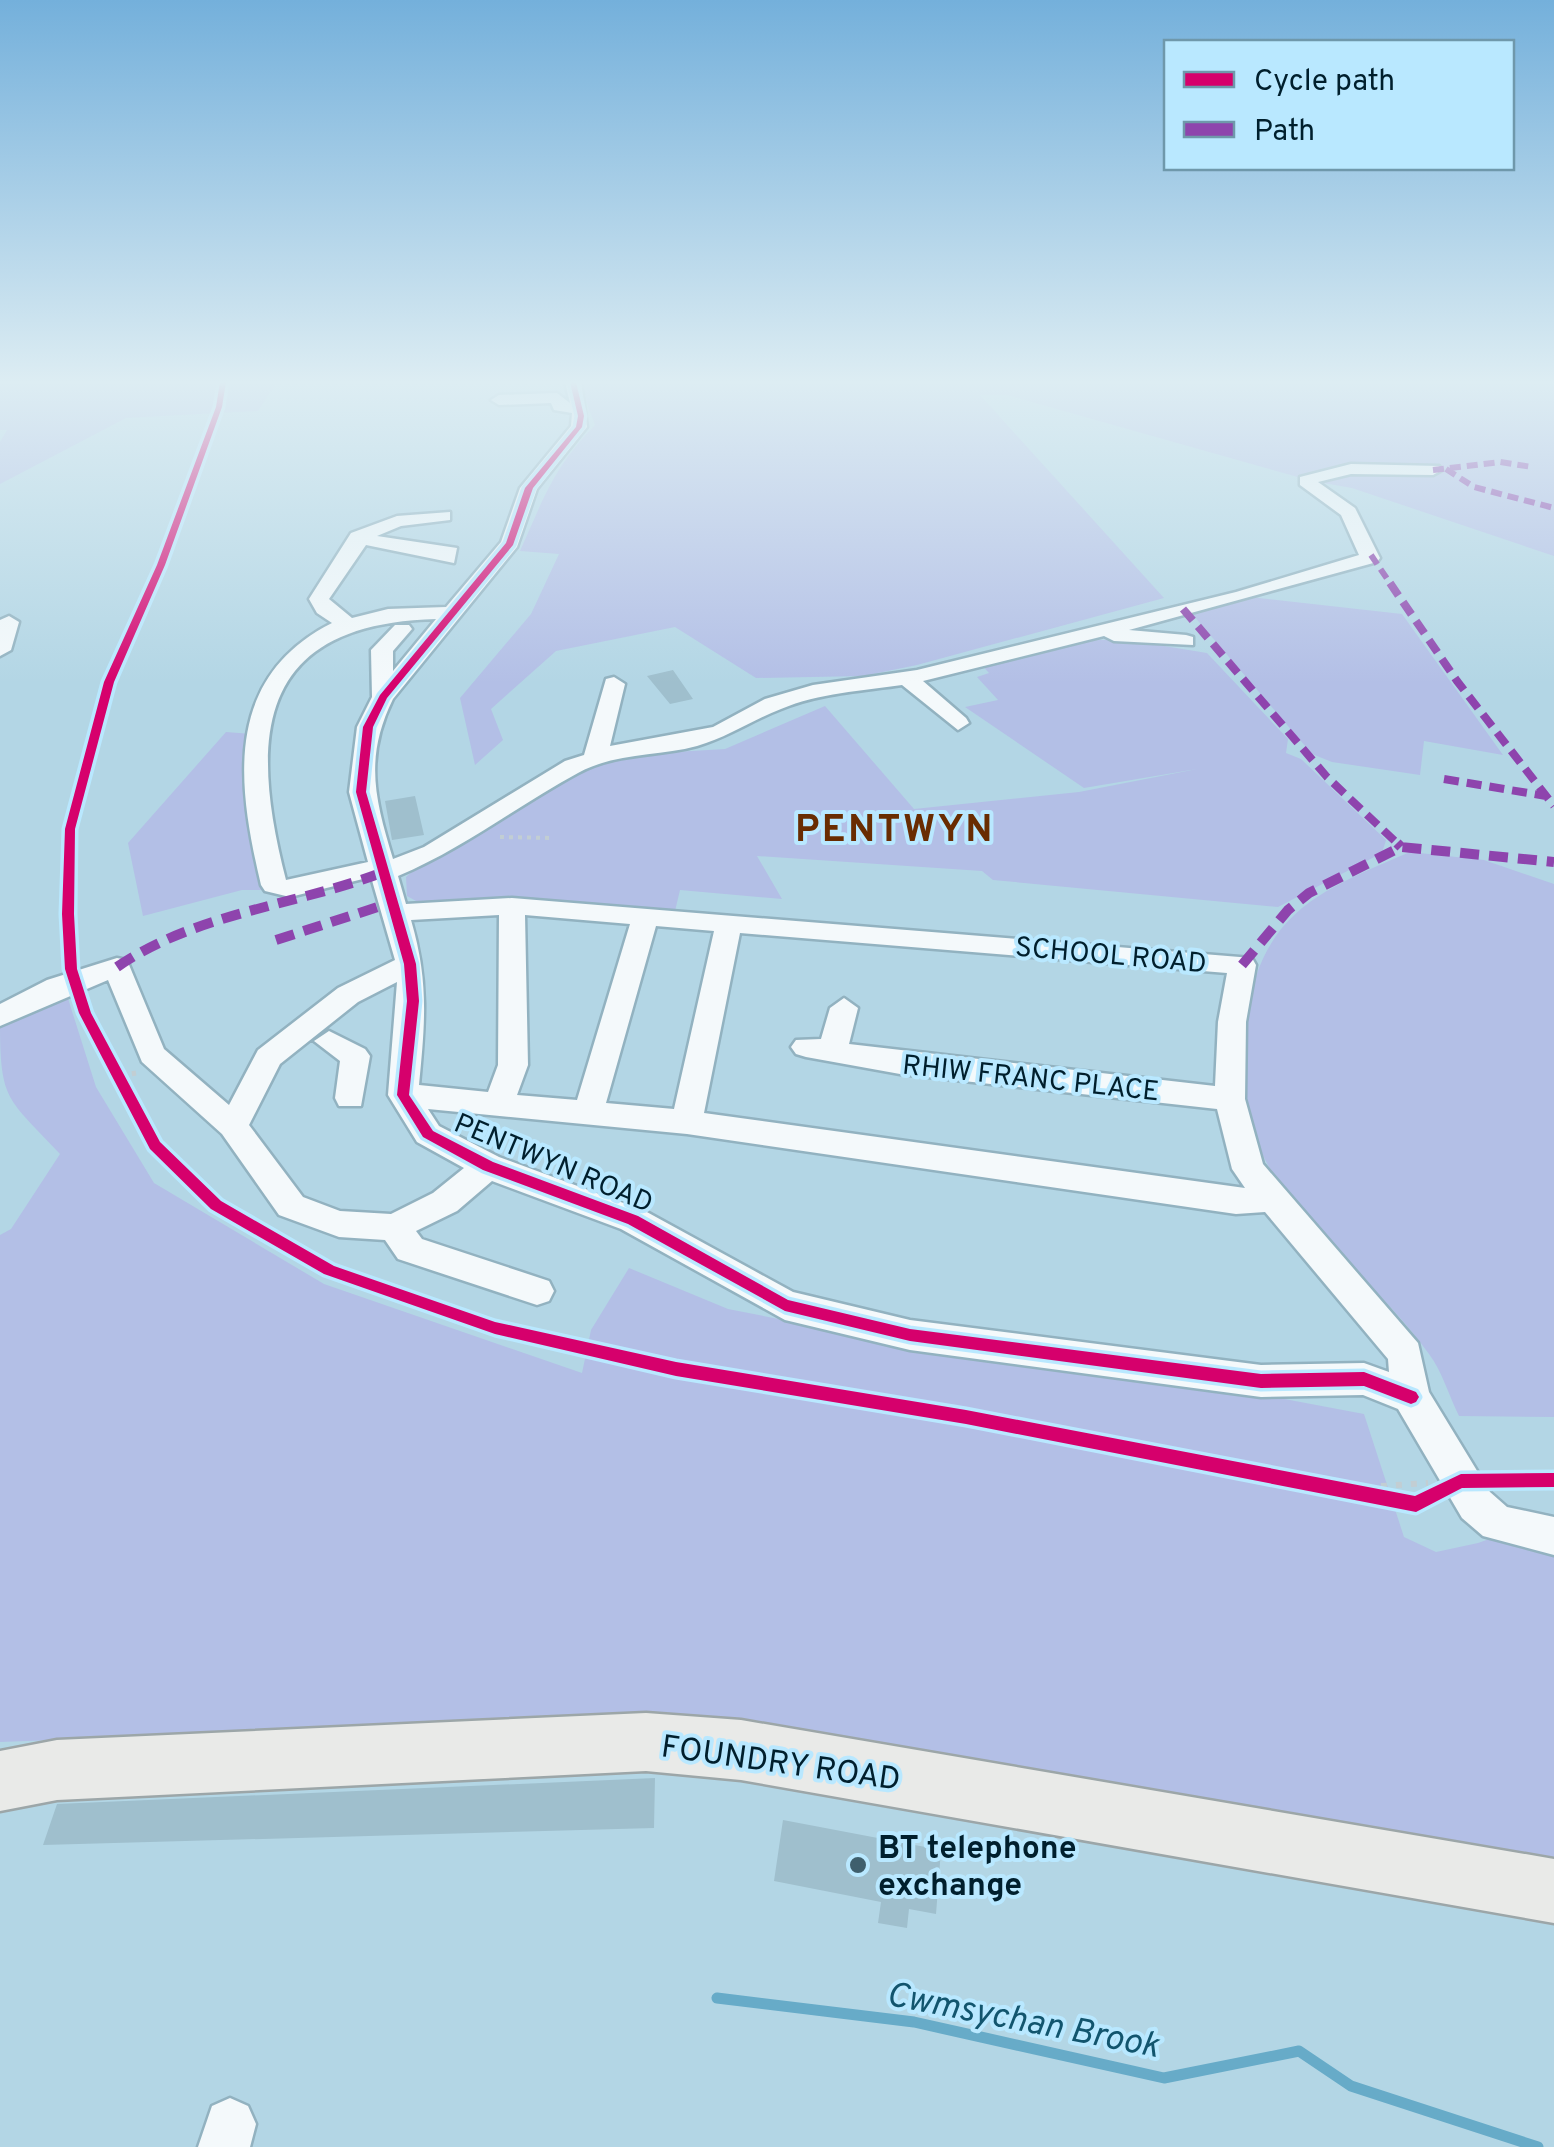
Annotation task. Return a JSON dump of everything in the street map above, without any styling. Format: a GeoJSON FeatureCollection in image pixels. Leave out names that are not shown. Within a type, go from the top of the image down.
{"type":"FeatureCollection","features":[{"type":"Feature","properties":{"kind":"main road","name":"FOUNDRY ROAD"},"geometry":{"type":"LineString","coordinates":[[0,1780],[57,1770],[646,1742],[741,1750],[1554,1891]]}},
{"type":"Feature","properties":{"kind":"street"},"geometry":{"type":"LineString","coordinates":[[534,482],[510,543],[383,697],[368,727],[361,792],[380,870],[410,964],[414,1001],[403,1096],[589,1110],[1236,1201],[1270,1200]]}},
{"type":"Feature","properties":{"kind":"street"},"geometry":{"type":"LineString","coordinates":[[452,614],[387,612],[345,622],[300,649],[273,680],[258,726],[259,814],[274,885],[290,889],[380,870],[433,852],[573,766],[633,746],[686,742],[721,732],[773,704],[821,690],[906,678],[1242,596],[1370,558],[1349,512],[1308,482]]}},
{"type":"Feature","properties":{"kind":"street"},"geometry":{"type":"LineString","coordinates":[[345,622],[324,609],[319,599],[358,537],[390,522],[444,517]]}},
{"type":"Feature","properties":{"kind":"street"},"geometry":{"type":"LineString","coordinates":[[358,537],[403,549],[450,552],[447,559]]}},
{"type":"Feature","properties":{"kind":"street"},"geometry":{"type":"LineString","coordinates":[[0,650],[10,622]]}},
{"type":"Feature","properties":{"kind":"street"},"geometry":{"type":"LineString","coordinates":[[383,697],[382,650],[402,629]]}},
{"type":"Feature","properties":{"kind":"street"},"geometry":{"type":"LineString","coordinates":[[992,656],[1074,638],[1114,635],[1186,641]]}},
{"type":"Feature","properties":{"kind":"street"},"geometry":{"type":"LineString","coordinates":[[906,678],[958,723]]}},
{"type":"Feature","properties":{"kind":"street"},"geometry":{"type":"LineString","coordinates":[[595,758],[614,684]]}},
{"type":"Feature","properties":{"kind":"street"},"geometry":{"type":"LineString","coordinates":[[499,1103],[513,1065],[512,906]]}},
{"type":"Feature","properties":{"kind":"street","name":"SCHOOL ROAD"},"geometry":{"type":"LineString","coordinates":[[394,913],[512,906],[1242,965],[1232,1022],[1230,1099],[1248,1170],[1404,1354],[1411,1397],[1440,1438],[1476,1505],[1497,1523],[1554,1536]]}},
{"type":"Feature","properties":{"kind":"street"},"geometry":{"type":"LineString","coordinates":[[589,1110],[645,918]]}},
{"type":"Feature","properties":{"kind":"street"},"geometry":{"type":"LineString","coordinates":[[688,1122],[729,923]]}},
{"type":"Feature","properties":{"kind":"street"},"geometry":{"type":"LineString","coordinates":[[233,1126],[268,1057],[348,996],[410,964]]}},
{"type":"Feature","properties":{"kind":"street"},"geometry":{"type":"LineString","coordinates":[[0,1016],[58,987],[117,967],[152,1055],[233,1126],[292,1206],[338,1224],[394,1227],[446,1202],[488,1166]]}},
{"type":"Feature","properties":{"kind":"street","name":"RHIW FRANC PLACE"},"geometry":{"type":"LineString","coordinates":[[844,1008],[819,1050],[1230,1099]]}},
{"type":"Feature","properties":{"kind":"street"},"geometry":{"type":"LineString","coordinates":[[350,1098],[342,1049],[408,1052]]}},
{"type":"Feature","properties":{"kind":"street","name":"PENTWYN ROAD"},"geometry":{"type":"LineString","coordinates":[[403,1096],[428,1134],[488,1166],[634,1220],[785,1305],[910,1335],[1261,1382],[1364,1378],[1411,1397]]}},
{"type":"Feature","properties":{"kind":"street"},"geometry":{"type":"LineString","coordinates":[[394,1227],[410,1249],[537,1290]]}},
{"type":"Feature","properties":{"kind":"path"},"geometry":{"type":"LineString","coordinates":[[467,830],[485,836],[552,838]]}},
{"type":"Feature","properties":{"kind":"path"},"geometry":{"type":"LineString","coordinates":[[111,1060],[128,1094]]}},
{"type":"Feature","properties":{"kind":"path"},"geometry":{"type":"LineString","coordinates":[[1351,1488],[1461,1480]]}},
{"type":"Feature","properties":{"kind":"path"},"geometry":{"type":"LineString","coordinates":[[1431,1496],[1461,1480]]}},
{"type":"Feature","properties":{"kind":"path"},"geometry":{"type":"LineString","coordinates":[[1332,1485],[1400,1500]]}},
{"type":"Feature","properties":{"kind":"shaded area"},"geometry":{"type":"Polygon","coordinates":[[[552,482],[1059,482],[1164,598],[863,676],[756,678],[675,627],[556,651],[491,709],[503,740],[475,765],[460,698],[531,614],[559,554],[520,551],[552,482]]]}},
{"type":"Feature","properties":{"kind":"shaded area"},"geometry":{"type":"Polygon","coordinates":[[[1319,482],[1554,482],[1554,556],[1352,488],[1319,482]]]}},
{"type":"Feature","properties":{"kind":"shaded area"},"geometry":{"type":"Polygon","coordinates":[[[1242,596],[1402,614],[1503,755],[1424,741],[1420,775],[1332,762],[1312,754],[1193,615],[1242,596]]]}},
{"type":"Feature","properties":{"kind":"shaded area"},"geometry":{"type":"Polygon","coordinates":[[[1121,639],[1207,653],[1288,739],[1286,753],[1301,759],[1386,840],[1382,853],[1278,907],[993,880],[982,871],[757,856],[782,899],[680,890],[675,911],[512,900],[425,906],[407,896],[406,877],[416,868],[560,774],[608,756],[725,749],[825,706],[914,809],[1079,792],[1197,769],[1084,788],[965,707],[998,700],[977,677],[989,673],[979,662],[1081,641],[1121,639]]]}},
{"type":"Feature","properties":{"kind":"shaded area"},"geometry":{"type":"Polygon","coordinates":[[[226,732],[252,734],[253,800],[264,890],[242,890],[143,916],[128,843],[226,732]]]}},
{"type":"Feature","properties":{"kind":"shaded area"},"geometry":{"type":"Polygon","coordinates":[[[1410,852],[1484,860],[1554,884],[1554,1417],[1459,1416],[1429,1354],[1297,1207],[1271,1170],[1253,1128],[1243,1079],[1246,1021],[1265,954],[1280,930],[1322,894],[1410,852]]]}},
{"type":"Feature","properties":{"kind":"shaded area"},"geometry":{"type":"Polygon","coordinates":[[[65,989],[96,1087],[154,1183],[324,1284],[582,1373],[591,1330],[629,1268],[728,1309],[1028,1368],[1227,1388],[1364,1414],[1404,1537],[1436,1552],[1478,1543],[1554,1516],[1554,1872],[621,1719],[0,1742],[0,1235],[11,1229],[60,1154],[10,1097],[2,1068],[0,1022],[65,989]]]}},
{"type":"Feature","properties":{"kind":"building"},"geometry":{"type":"Polygon","coordinates":[[[673,670],[693,699],[670,704],[647,676],[673,670]]]}},
{"type":"Feature","properties":{"kind":"building"},"geometry":{"type":"Polygon","coordinates":[[[415,796],[424,835],[392,840],[385,801],[415,796]]]}},
{"type":"Feature","properties":{"kind":"building"},"geometry":{"type":"Polygon","coordinates":[[[655,1778],[654,1828],[43,1845],[57,1804],[655,1778]]]}},
{"type":"Feature","properties":{"kind":"building","name":"BT telephone exchange"},"geometry":{"type":"Polygon","coordinates":[[[783,1820],[941,1850],[936,1914],[909,1909],[907,1928],[878,1923],[881,1902],[774,1881],[783,1820]]]}},
{"type":"Feature","properties":{"kind":"waterway","name":"Cwmsychan Brook"},"geometry":{"type":"LineString","coordinates":[[717,1998],[914,2022],[1164,2078],[1299,2051],[1351,2086],[1538,2147]]}},
{"type":"Feature","properties":{"kind":"marked path"},"geometry":{"type":"LineString","coordinates":[[1467,482],[1554,508]]}},
{"type":"Feature","properties":{"kind":"marked path"},"geometry":{"type":"LineString","coordinates":[[1371,555],[1457,681],[1554,806]]}},
{"type":"Feature","properties":{"kind":"marked path"},"geometry":{"type":"LineString","coordinates":[[1183,609],[1327,777],[1401,847]]}},
{"type":"Feature","properties":{"kind":"marked path"},"geometry":{"type":"LineString","coordinates":[[1444,779],[1546,796]]}},
{"type":"Feature","properties":{"kind":"marked path"},"geometry":{"type":"LineString","coordinates":[[1242,965],[1288,910],[1309,893],[1401,847],[1554,862]]}},
{"type":"Feature","properties":{"kind":"marked path"},"geometry":{"type":"LineString","coordinates":[[117,967],[186,930],[323,895],[381,873]]}},
{"type":"Feature","properties":{"kind":"marked path"},"geometry":{"type":"LineString","coordinates":[[276,940],[390,903]]}},
{"type":"Feature","properties":{"kind":"cycle path"},"geometry":{"type":"LineString","coordinates":[[191,482],[161,565],[109,682],[70,829],[68,914],[71,969],[85,1013],[155,1145],[216,1205],[329,1270],[495,1328],[676,1369],[966,1417],[1416,1504],[1461,1481],[1554,1480]]}},
{"type":"Feature","properties":{"kind":"cycle path"},"geometry":{"type":"LineString","coordinates":[[534,482],[510,543],[383,697],[368,727],[361,792],[410,964],[413,1001],[403,1095],[428,1134],[488,1166],[633,1220],[785,1305],[910,1335],[1261,1381],[1364,1379],[1411,1397]]}},
{"type":"Feature","properties":{"kind":"place","name":"BT telephone exchange"},"geometry":{"type":"Point","coordinates":[858,1865]}},
{"type":"Feature","properties":{"kind":"district","name":"PENTWYN"},"geometry":{"type":"Point","coordinates":[895,828]}}]}
